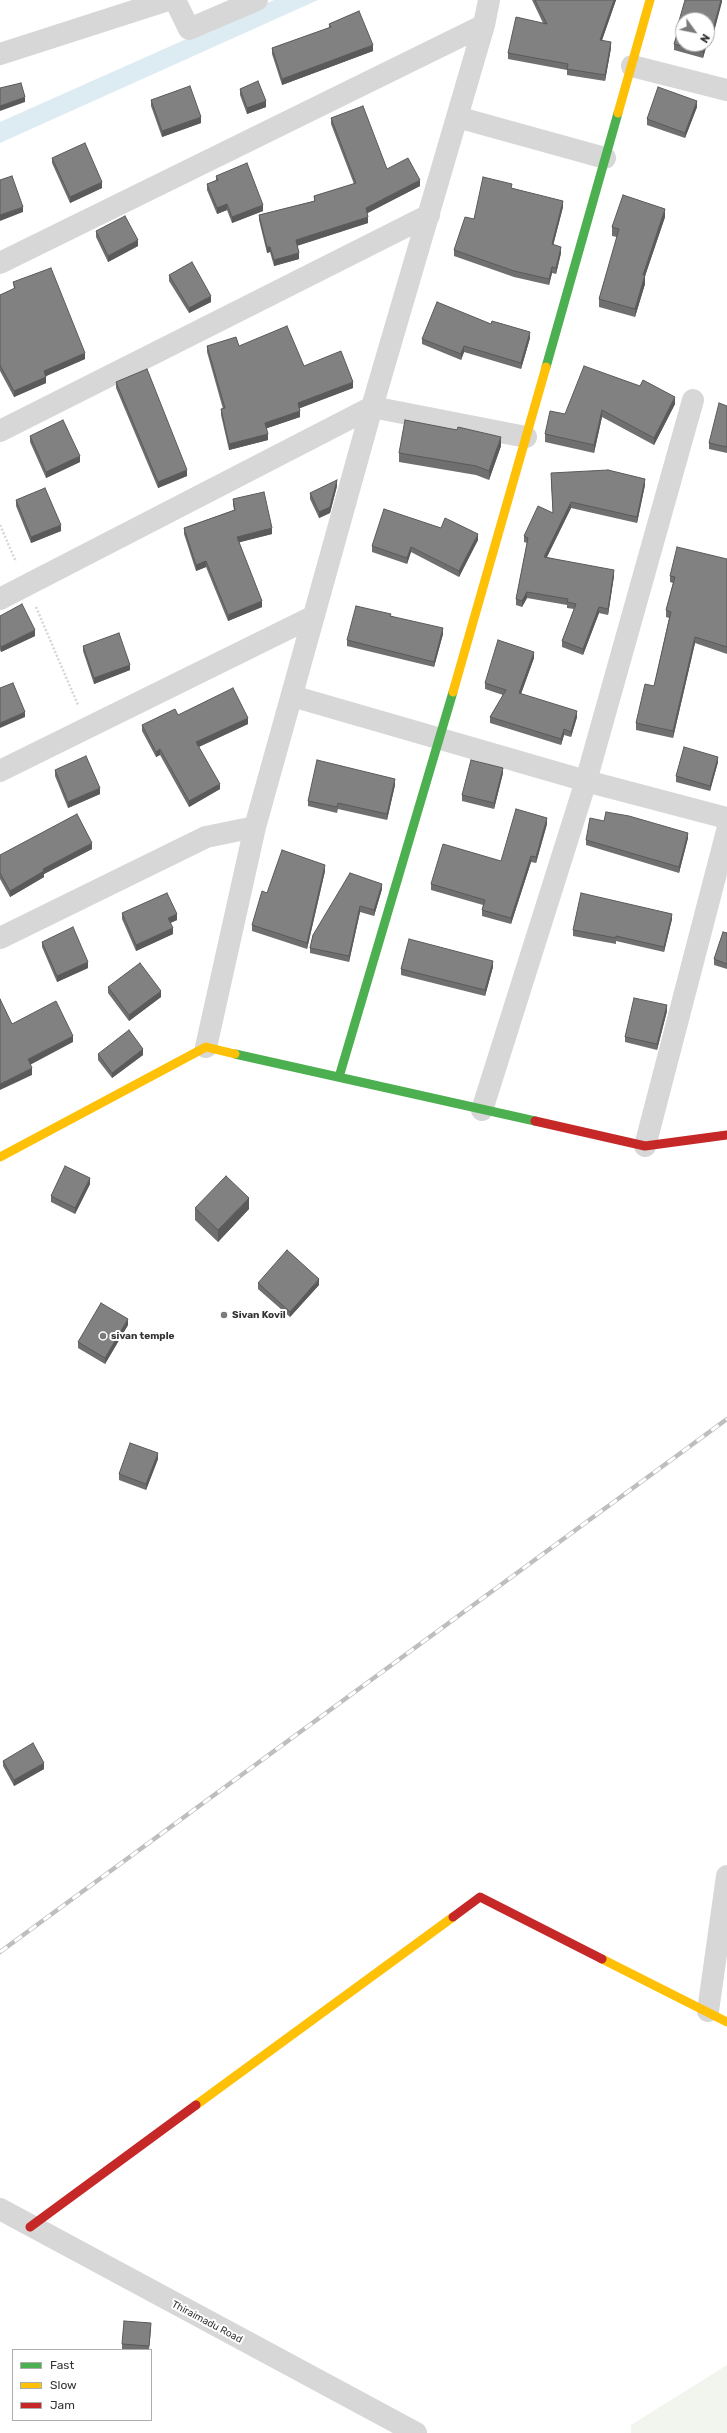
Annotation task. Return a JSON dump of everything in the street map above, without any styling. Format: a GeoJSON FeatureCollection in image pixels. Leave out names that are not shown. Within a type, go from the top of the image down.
{"type":"FeatureCollection","features":[{"type":"Feature","properties":{"kind":"street"},"geometry":{"type":"LineString","coordinates":[[0,54],[168,0]]}},
{"type":"Feature","properties":{"kind":"street"},"geometry":{"type":"LineString","coordinates":[[175,0],[189,29],[257,0]]}},
{"type":"Feature","properties":{"kind":"street"},"geometry":{"type":"LineString","coordinates":[[206,1047],[255,827],[372,408],[484,25],[489,0]]}},
{"type":"Feature","properties":{"kind":"street"},"geometry":{"type":"LineString","coordinates":[[339,1077],[440,739],[650,0]]}},
{"type":"Feature","properties":{"kind":"street"},"geometry":{"type":"LineString","coordinates":[[0,263],[484,25]]}},
{"type":"Feature","properties":{"kind":"street"},"geometry":{"type":"LineString","coordinates":[[632,66],[727,90]]}},
{"type":"Feature","properties":{"kind":"street"},"geometry":{"type":"LineString","coordinates":[[457,117],[605,158]]}},
{"type":"Feature","properties":{"kind":"street"},"geometry":{"type":"LineString","coordinates":[[0,431],[429,215]]}},
{"type":"Feature","properties":{"kind":"street"},"geometry":{"type":"LineString","coordinates":[[482,1110],[586,781],[692,400]]}},
{"type":"Feature","properties":{"kind":"street"},"geometry":{"type":"LineString","coordinates":[[0,599],[26,584],[372,408],[526,437]]}},
{"type":"Feature","properties":{"kind":"street"},"geometry":{"type":"LineString","coordinates":[[0,772],[314,616]]}},
{"type":"Feature","properties":{"kind":"street"},"geometry":{"type":"LineString","coordinates":[[292,696],[586,781],[727,818]]}},
{"type":"Feature","properties":{"kind":"street"},"geometry":{"type":"LineString","coordinates":[[0,938],[206,837],[255,827]]}},
{"type":"Feature","properties":{"kind":"street"},"geometry":{"type":"LineString","coordinates":[[645,1146],[727,831]]}},
{"type":"Feature","properties":{"kind":"street"},"geometry":{"type":"LineString","coordinates":[[0,1156],[206,1047],[645,1146],[727,1134]]}},
{"type":"Feature","properties":{"kind":"street"},"geometry":{"type":"LineString","coordinates":[[708,2011],[727,1876]]}},
{"type":"Feature","properties":{"kind":"street"},"geometry":{"type":"LineString","coordinates":[[30,2227],[480,1896],[727,2022]]}},
{"type":"Feature","properties":{"kind":"street","name":"Thiraimadu Road"},"geometry":{"type":"LineString","coordinates":[[0,2209],[30,2227],[416,2433]]}},
{"type":"Feature","properties":{"kind":"path"},"geometry":{"type":"LineString","coordinates":[[0,525],[88,728]]}},
{"type":"Feature","properties":{"kind":"shaded area"},"geometry":{"type":"Polygon","coordinates":[[[274,0],[318,0],[0,143],[0,122],[274,0]]]}},
{"type":"Feature","properties":{"kind":"shaded area"},"geometry":{"type":"Polygon","coordinates":[[[727,2365],[727,2433],[631,2433],[631,2425],[727,2365]]]}},
{"type":"Feature","properties":{"kind":"building"},"geometry":{"type":"Polygon","coordinates":[[[535,0],[614,0],[600,40],[611,42],[605,75],[567,69],[568,64],[508,53],[516,17],[547,24],[535,0]]]}},
{"type":"Feature","properties":{"kind":"building"},"geometry":{"type":"Polygon","coordinates":[[[685,0],[721,0],[715,22],[715,12],[682,12],[685,0]]]}},
{"type":"Feature","properties":{"kind":"building"},"geometry":{"type":"Polygon","coordinates":[[[359,11],[373,45],[282,79],[272,48],[331,27],[329,24],[359,11]]]}},
{"type":"Feature","properties":{"kind":"building"},"geometry":{"type":"Polygon","coordinates":[[[258,81],[266,101],[247,108],[240,89],[258,81]]]}},
{"type":"Feature","properties":{"kind":"building"},"geometry":{"type":"Polygon","coordinates":[[[21,83],[25,97],[0,106],[0,88],[21,83]]]}},
{"type":"Feature","properties":{"kind":"building"},"geometry":{"type":"Polygon","coordinates":[[[190,86],[201,117],[162,131],[151,100],[190,86]]]}},
{"type":"Feature","properties":{"kind":"building"},"geometry":{"type":"Polygon","coordinates":[[[658,87],[697,101],[685,133],[647,119],[658,87]]]}},
{"type":"Feature","properties":{"kind":"building"},"geometry":{"type":"Polygon","coordinates":[[[363,106],[387,169],[408,158],[420,180],[366,208],[368,217],[296,240],[299,253],[274,260],[270,247],[267,247],[259,215],[315,201],[314,196],[356,183],[331,118],[363,106]]]}},
{"type":"Feature","properties":{"kind":"building"},"geometry":{"type":"Polygon","coordinates":[[[85,143],[102,182],[70,197],[52,158],[85,143]]]}},
{"type":"Feature","properties":{"kind":"building"},"geometry":{"type":"Polygon","coordinates":[[[247,163],[263,205],[232,217],[227,204],[217,208],[207,184],[218,180],[216,176],[247,163]]]}},
{"type":"Feature","properties":{"kind":"building"},"geometry":{"type":"Polygon","coordinates":[[[12,176],[23,207],[0,215],[0,180],[12,176]]]}},
{"type":"Feature","properties":{"kind":"building"},"geometry":{"type":"Polygon","coordinates":[[[483,177],[512,184],[511,188],[563,201],[552,244],[561,247],[556,268],[552,267],[549,279],[514,271],[454,250],[465,217],[474,219],[483,177]]]}},
{"type":"Feature","properties":{"kind":"building"},"geometry":{"type":"Polygon","coordinates":[[[623,195],[665,209],[643,275],[645,275],[635,309],[599,299],[619,229],[612,227],[623,195]]]}},
{"type":"Feature","properties":{"kind":"building"},"geometry":{"type":"Polygon","coordinates":[[[125,216],[138,240],[108,256],[96,231],[125,216]]]}},
{"type":"Feature","properties":{"kind":"building"},"geometry":{"type":"Polygon","coordinates":[[[192,262],[211,296],[189,308],[169,275],[192,262]]]}},
{"type":"Feature","properties":{"kind":"building"},"geometry":{"type":"Polygon","coordinates":[[[51,268],[85,353],[44,371],[46,377],[14,391],[0,365],[0,295],[15,288],[13,282],[51,268]]]}},
{"type":"Feature","properties":{"kind":"building"},"geometry":{"type":"Polygon","coordinates":[[[437,302],[491,324],[492,321],[530,332],[521,363],[464,346],[461,354],[422,339],[437,302]]]}},
{"type":"Feature","properties":{"kind":"building"},"geometry":{"type":"Polygon","coordinates":[[[287,326],[304,366],[341,351],[353,382],[298,403],[300,411],[265,423],[268,434],[229,444],[221,409],[225,408],[207,346],[236,337],[239,346],[287,326]]]}},
{"type":"Feature","properties":{"kind":"building"},"geometry":{"type":"Polygon","coordinates":[[[584,366],[640,386],[643,380],[675,397],[654,438],[602,410],[594,445],[545,434],[550,411],[565,414],[584,366]]]}},
{"type":"Feature","properties":{"kind":"building"},"geometry":{"type":"Polygon","coordinates":[[[147,369],[187,470],[158,482],[116,382],[147,369]]]}},
{"type":"Feature","properties":{"kind":"building"},"geometry":{"type":"Polygon","coordinates":[[[719,403],[727,406],[727,447],[709,443],[719,403]]]}},
{"type":"Feature","properties":{"kind":"building"},"geometry":{"type":"Polygon","coordinates":[[[63,420],[80,456],[46,472],[30,436],[63,420]]]}},
{"type":"Feature","properties":{"kind":"building"},"geometry":{"type":"Polygon","coordinates":[[[405,420],[457,430],[458,427],[501,437],[489,471],[476,466],[399,453],[405,420]]]}},
{"type":"Feature","properties":{"kind":"building"},"geometry":{"type":"Polygon","coordinates":[[[608,470],[645,479],[637,517],[571,502],[544,557],[614,570],[608,609],[599,607],[583,649],[562,641],[576,604],[567,602],[568,599],[527,592],[522,601],[516,599],[528,538],[524,536],[538,506],[553,513],[551,473],[608,470]]]}},
{"type":"Feature","properties":{"kind":"building"},"geometry":{"type":"Polygon","coordinates":[[[337,480],[330,507],[319,512],[310,493],[337,480]]]}},
{"type":"Feature","properties":{"kind":"building"},"geometry":{"type":"Polygon","coordinates":[[[45,488],[61,525],[31,537],[16,500],[45,488]]]}},
{"type":"Feature","properties":{"kind":"building"},"geometry":{"type":"Polygon","coordinates":[[[264,492],[272,528],[237,537],[262,601],[228,615],[206,561],[196,565],[184,528],[235,510],[233,499],[264,492]]]}},
{"type":"Feature","properties":{"kind":"building"},"geometry":{"type":"Polygon","coordinates":[[[384,509],[441,528],[445,518],[478,534],[459,571],[411,547],[407,558],[372,546],[384,509]]]}},
{"type":"Feature","properties":{"kind":"building"},"geometry":{"type":"Polygon","coordinates":[[[677,547],[727,559],[727,647],[695,637],[673,731],[636,723],[645,684],[654,686],[671,612],[666,610],[675,577],[670,576],[677,547]]]}},
{"type":"Feature","properties":{"kind":"building"},"geometry":{"type":"Polygon","coordinates":[[[22,604],[35,630],[1,647],[0,616],[22,604]]]}},
{"type":"Feature","properties":{"kind":"building"},"geometry":{"type":"Polygon","coordinates":[[[356,606],[391,614],[390,616],[443,628],[434,662],[347,640],[356,606]]]}},
{"type":"Feature","properties":{"kind":"building"},"geometry":{"type":"Polygon","coordinates":[[[119,633],[130,665],[94,678],[83,646],[119,633]]]}},
{"type":"Feature","properties":{"kind":"building"},"geometry":{"type":"Polygon","coordinates":[[[498,640],[534,652],[519,693],[577,711],[571,732],[564,729],[561,739],[490,717],[506,690],[485,683],[498,640]]]}},
{"type":"Feature","properties":{"kind":"building"},"geometry":{"type":"Polygon","coordinates":[[[13,683],[25,712],[0,723],[0,688],[13,683]]]}},
{"type":"Feature","properties":{"kind":"building"},"geometry":{"type":"Polygon","coordinates":[[[233,688],[248,718],[196,742],[220,784],[189,801],[160,749],[156,752],[142,725],[175,709],[178,715],[233,688]]]}},
{"type":"Feature","properties":{"kind":"building"},"geometry":{"type":"Polygon","coordinates":[[[684,747],[718,757],[710,786],[676,776],[684,747]]]}},
{"type":"Feature","properties":{"kind":"building"},"geometry":{"type":"Polygon","coordinates":[[[86,756],[100,788],[68,802],[55,770],[86,756]]]}},
{"type":"Feature","properties":{"kind":"building"},"geometry":{"type":"Polygon","coordinates":[[[317,760],[395,779],[387,814],[338,803],[337,807],[308,801],[317,760]]]}},
{"type":"Feature","properties":{"kind":"building"},"geometry":{"type":"Polygon","coordinates":[[[471,760],[503,768],[494,803],[462,795],[471,760]]]}},
{"type":"Feature","properties":{"kind":"building"},"geometry":{"type":"Polygon","coordinates":[[[516,809],[547,818],[536,857],[531,856],[511,918],[482,910],[485,900],[431,884],[443,844],[501,861],[516,809]]]}},
{"type":"Feature","properties":{"kind":"building"},"geometry":{"type":"Polygon","coordinates":[[[606,812],[629,816],[688,833],[679,867],[586,840],[590,818],[604,821],[606,812]]]}},
{"type":"Feature","properties":{"kind":"building"},"geometry":{"type":"Polygon","coordinates":[[[77,814],[92,843],[43,869],[44,871],[10,891],[0,873],[0,855],[77,814]]]}},
{"type":"Feature","properties":{"kind":"building"},"geometry":{"type":"Polygon","coordinates":[[[282,850],[325,865],[307,943],[252,925],[262,891],[267,893],[282,850]]]}},
{"type":"Feature","properties":{"kind":"building"},"geometry":{"type":"Polygon","coordinates":[[[350,873],[382,884],[374,910],[360,906],[349,956],[310,948],[313,935],[350,873]]]}},
{"type":"Feature","properties":{"kind":"building"},"geometry":{"type":"Polygon","coordinates":[[[167,893],[177,914],[168,918],[173,928],[136,945],[122,913],[167,893]]]}},
{"type":"Feature","properties":{"kind":"building"},"geometry":{"type":"Polygon","coordinates":[[[581,893],[672,914],[664,947],[616,936],[616,938],[573,930],[581,893]]]}},
{"type":"Feature","properties":{"kind":"building"},"geometry":{"type":"Polygon","coordinates":[[[73,927],[88,962],[57,976],[42,942],[73,927]]]}},
{"type":"Feature","properties":{"kind":"building"},"geometry":{"type":"Polygon","coordinates":[[[723,932],[727,933],[727,964],[714,959],[723,932]]]}},
{"type":"Feature","properties":{"kind":"building"},"geometry":{"type":"Polygon","coordinates":[[[409,939],[493,961],[485,990],[401,969],[409,939]]]}},
{"type":"Feature","properties":{"kind":"building"},"geometry":{"type":"Polygon","coordinates":[[[140,963],[161,991],[129,1015],[108,987],[140,963]]]}},
{"type":"Feature","properties":{"kind":"building"},"geometry":{"type":"Polygon","coordinates":[[[634,998],[667,1005],[657,1044],[625,1037],[634,998]]]}},
{"type":"Feature","properties":{"kind":"building"},"geometry":{"type":"Polygon","coordinates":[[[0,999],[12,1024],[56,1001],[73,1036],[28,1059],[32,1068],[0,1084],[0,999]]]}},
{"type":"Feature","properties":{"kind":"building"},"geometry":{"type":"Polygon","coordinates":[[[129,1030],[143,1049],[112,1073],[98,1054],[129,1030]]]}},
{"type":"Feature","properties":{"kind":"building"},"geometry":{"type":"Polygon","coordinates":[[[65,1166],[90,1178],[75,1208],[51,1196],[65,1166]]]}},
{"type":"Feature","properties":{"kind":"building"},"geometry":{"type":"Polygon","coordinates":[[[226,1176],[249,1198],[218,1230],[195,1208],[226,1176]]]}},
{"type":"Feature","properties":{"kind":"building"},"geometry":{"type":"Polygon","coordinates":[[[287,1250],[319,1279],[290,1312],[258,1283],[287,1250]]]}},
{"type":"Feature","properties":{"kind":"building","name":"sivan temple"},"geometry":{"type":"Polygon","coordinates":[[[101,1303],[128,1319],[105,1358],[78,1342],[101,1303]]]}},
{"type":"Feature","properties":{"kind":"building"},"geometry":{"type":"Polygon","coordinates":[[[130,1443],[158,1453],[146,1484],[119,1474],[130,1443]]]}},
{"type":"Feature","properties":{"kind":"building"},"geometry":{"type":"Polygon","coordinates":[[[33,1743],[44,1763],[14,1780],[3,1761],[33,1743]]]}},
{"type":"Feature","properties":{"kind":"building"},"geometry":{"type":"Polygon","coordinates":[[[124,2321],[151,2323],[149,2346],[122,2344],[124,2321]]]}},
{"type":"Feature","properties":{"kind":"railway"},"geometry":{"type":"LineString","coordinates":[[0,1952],[727,1419]]}},
{"type":"Feature","properties":{"kind":"traffic: fast"},"geometry":{"type":"LineString","coordinates":[[546,367],[618,113]]}},
{"type":"Feature","properties":{"kind":"traffic: fast"},"geometry":{"type":"LineString","coordinates":[[339,1077],[453,692]]}},
{"type":"Feature","properties":{"kind":"traffic: fast"},"geometry":{"type":"LineString","coordinates":[[235,1054],[535,1121]]}},
{"type":"Feature","properties":{"kind":"traffic: slow"},"geometry":{"type":"LineString","coordinates":[[618,113],[650,0]]}},
{"type":"Feature","properties":{"kind":"traffic: slow"},"geometry":{"type":"LineString","coordinates":[[453,692],[546,367]]}},
{"type":"Feature","properties":{"kind":"traffic: slow"},"geometry":{"type":"LineString","coordinates":[[0,1157],[206,1047],[235,1054]]}},
{"type":"Feature","properties":{"kind":"traffic: slow"},"geometry":{"type":"LineString","coordinates":[[196,2105],[453,1917]]}},
{"type":"Feature","properties":{"kind":"traffic: slow"},"geometry":{"type":"LineString","coordinates":[[602,1959],[727,2022]]}},
{"type":"Feature","properties":{"kind":"traffic: jam"},"geometry":{"type":"LineString","coordinates":[[535,1121],[645,1146],[727,1135]]}},
{"type":"Feature","properties":{"kind":"traffic: jam"},"geometry":{"type":"LineString","coordinates":[[453,1917],[480,1897],[602,1959]]}},
{"type":"Feature","properties":{"kind":"traffic: jam"},"geometry":{"type":"LineString","coordinates":[[30,2227],[196,2105]]}},
{"type":"Feature","properties":{"kind":"place","name":"Sivan Kovil"},"geometry":{"type":"Point","coordinates":[224,1315]}},
{"type":"Feature","properties":{"kind":"place","name":"sivan temple"},"geometry":{"type":"Point","coordinates":[103,1336]}}]}
